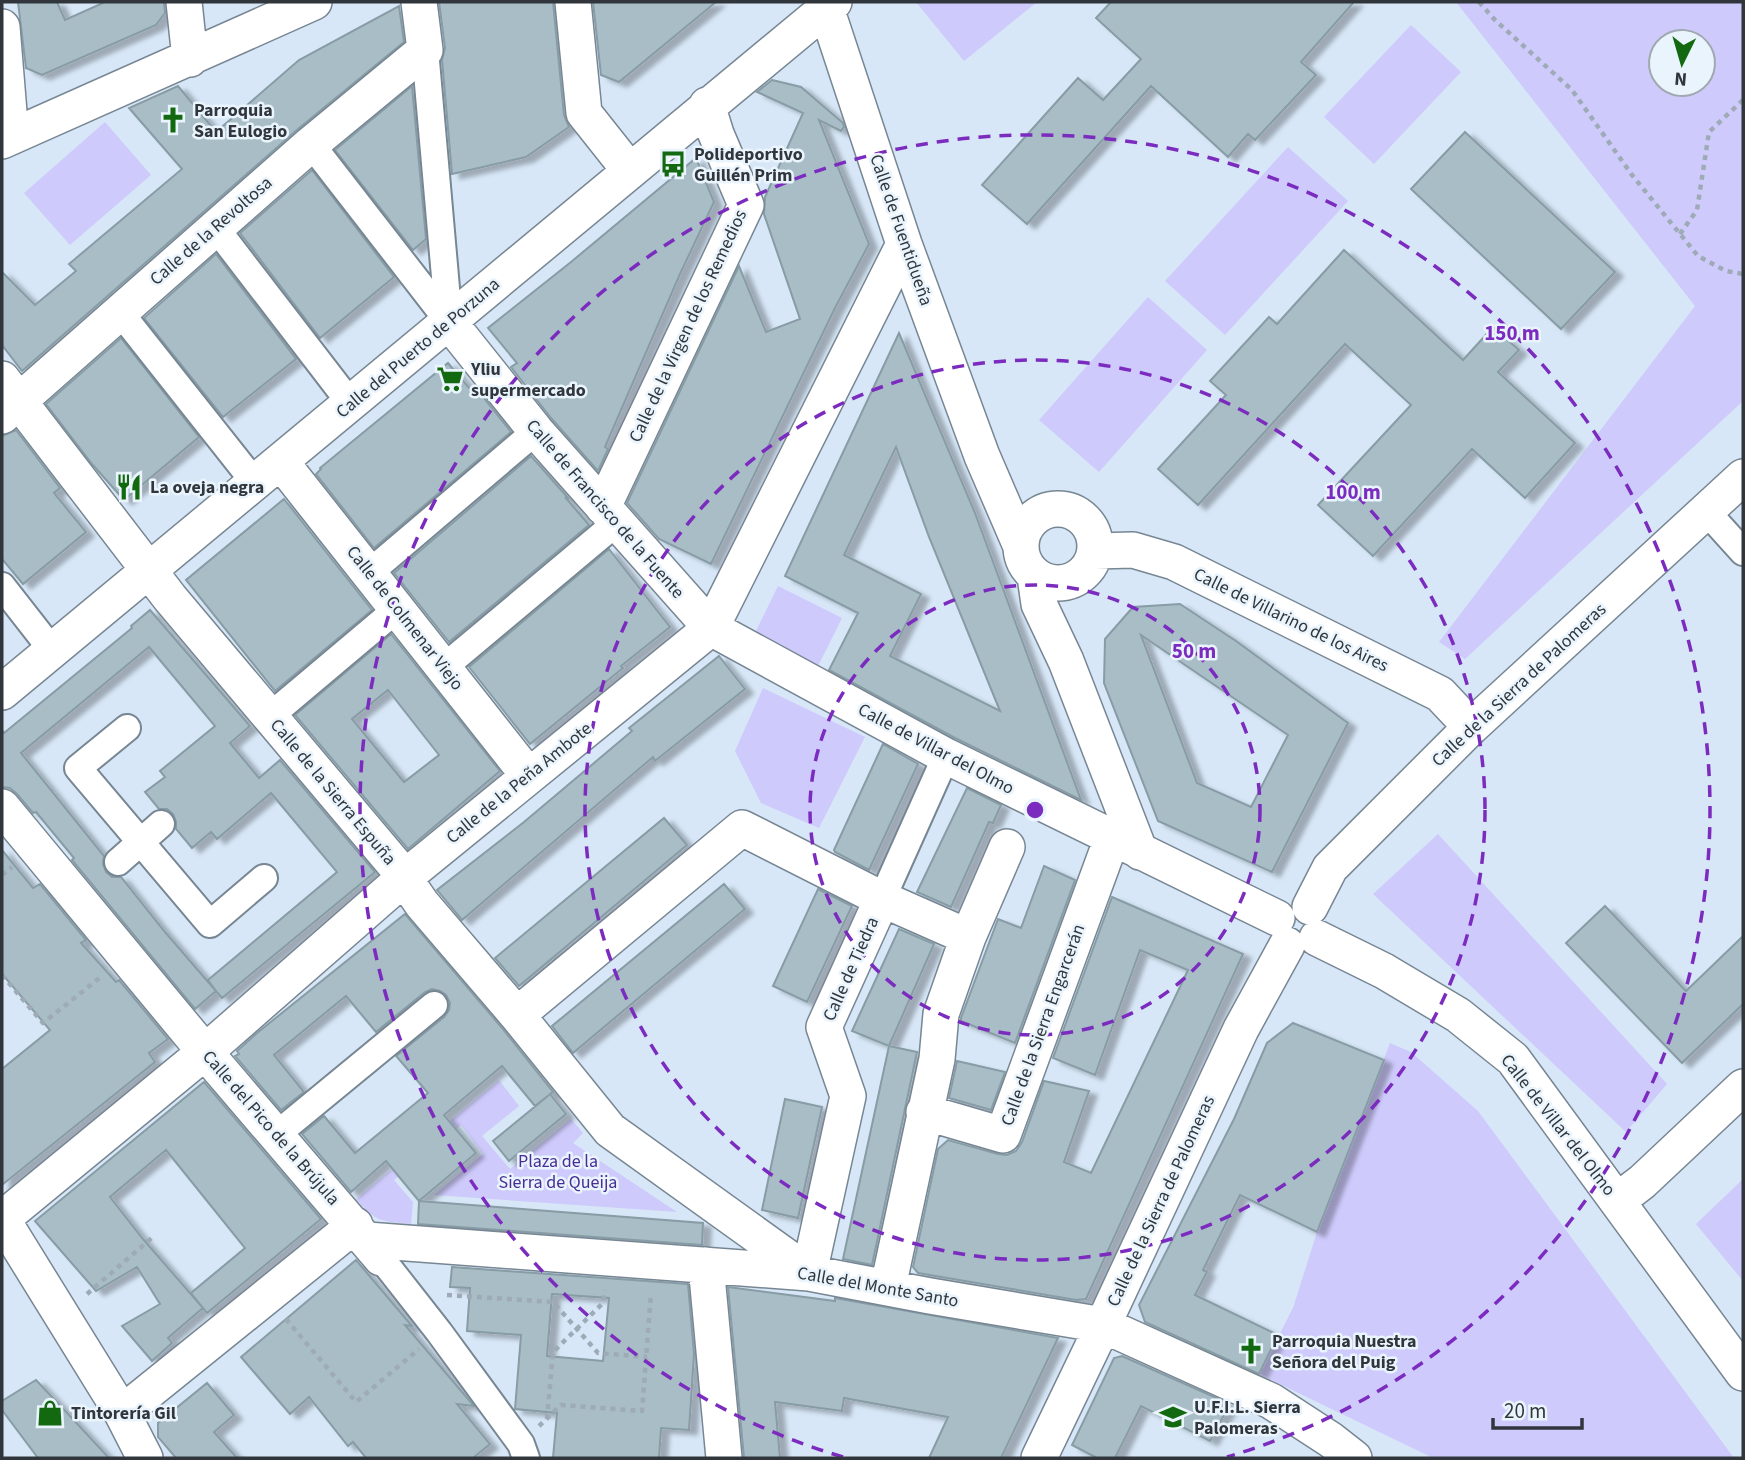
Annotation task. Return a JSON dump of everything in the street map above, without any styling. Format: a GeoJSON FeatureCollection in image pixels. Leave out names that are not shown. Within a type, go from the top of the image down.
{"type":"FeatureCollection","features":[{"type":"Feature","properties":{"kind":"street"},"geometry":{"type":"LineString","coordinates":[[184,2],[190,59]]}},
{"type":"Feature","properties":{"kind":"street"},"geometry":{"type":"LineString","coordinates":[[2,27],[6,139],[314,2]]}},
{"type":"Feature","properties":{"kind":"street"},"geometry":{"type":"LineString","coordinates":[[419,2],[449,321]]}},
{"type":"Feature","properties":{"kind":"street"},"geometry":{"type":"LineString","coordinates":[[573,2],[584,113],[630,171]]}},
{"type":"Feature","properties":{"kind":"street","name":"Calle del Puerto de Porzuna"},"geometry":{"type":"LineString","coordinates":[[2,692],[828,4]]}},
{"type":"Feature","properties":{"kind":"street","name":"Calle de Fuentidueña"},"geometry":{"type":"LineString","coordinates":[[828,4],[904,243],[982,456],[1020,544]]}},
{"type":"Feature","properties":{"kind":"street","name":"Calle de la Revoltosa"},"geometry":{"type":"LineString","coordinates":[[7,399],[119,311],[311,144],[425,50]]}},
{"type":"Feature","properties":{"kind":"street","name":"Calle de la Virgen de los Remedios"},"geometry":{"type":"LineString","coordinates":[[609,515],[746,205],[716,134],[708,105]]}},
{"type":"Feature","properties":{"kind":"street"},"geometry":{"type":"LineString","coordinates":[[311,144],[449,321]]}},
{"type":"Feature","properties":{"kind":"street"},"geometry":{"type":"LineString","coordinates":[[215,227],[351,404]]}},
{"type":"Feature","properties":{"kind":"street","name":"Calle de la Peña Ambote"},"geometry":{"type":"LineString","coordinates":[[2,1219],[205,1052],[404,878],[711,628],[904,243]]}},
{"type":"Feature","properties":{"kind":"street"},"geometry":{"type":"LineString","coordinates":[[119,311],[268,472]]}},
{"type":"Feature","properties":{"kind":"street","name":"Calle de Francisco de la Fuente"},"geometry":{"type":"LineString","coordinates":[[449,321],[536,432],[711,628]]}},
{"type":"Feature","properties":{"kind":"street","name":"Calle de la Sierra Espuña"},"geometry":{"type":"LineString","coordinates":[[7,399],[395,865],[422,904],[610,1130],[808,1273]]}},
{"type":"Feature","properties":{"kind":"street"},"geometry":{"type":"LineString","coordinates":[[369,573],[536,432]]}},
{"type":"Feature","properties":{"kind":"street","name":"Calle de Fuentidueña"},"geometry":{"type":"LineString","coordinates":[[982,456],[1044,512]]}},
{"type":"Feature","properties":{"kind":"street","name":"Calle de Colmenar Viejo"},"geometry":{"type":"LineString","coordinates":[[268,472],[369,573],[528,775]]}},
{"type":"Feature","properties":{"kind":"street","name":"Calle de la Sierra de Palomeras"},"geometry":{"type":"LineString","coordinates":[[1038,1458],[1104,1325],[1241,1029],[1330,869],[1471,727],[1743,477]]}},
{"type":"Feature","properties":{"kind":"street"},"geometry":{"type":"LineString","coordinates":[[1056,509],[1069,511],[1089,526],[1094,537],[1095,551],[1086,570],[1052,579],[1027,567],[1020,544],[1027,525],[1044,512],[1056,509]]}},
{"type":"Feature","properties":{"kind":"street"},"geometry":{"type":"LineString","coordinates":[[1706,511],[1743,552]]}},
{"type":"Feature","properties":{"kind":"street"},"geometry":{"type":"LineString","coordinates":[[443,668],[609,515]]}},
{"type":"Feature","properties":{"kind":"street","name":"Calle de Villarino de los Aires"},"geometry":{"type":"LineString","coordinates":[[1095,551],[1133,550],[1174,562],[1440,694],[1471,727]]}},
{"type":"Feature","properties":{"kind":"street"},"geometry":{"type":"LineString","coordinates":[[1052,579],[1064,619],[1066,661],[1126,845]]}},
{"type":"Feature","properties":{"kind":"street"},"geometry":{"type":"LineString","coordinates":[[2,586],[52,650]]}},
{"type":"Feature","properties":{"kind":"street"},"geometry":{"type":"LineString","coordinates":[[270,716],[397,609]]}},
{"type":"Feature","properties":{"kind":"street","name":"Calle de Villar del Olmo"},"geometry":{"type":"LineString","coordinates":[[711,628],[946,756],[1298,927],[1384,971],[1458,1015],[1513,1059],[1743,1374]]}},
{"type":"Feature","properties":{"kind":"street"},"geometry":{"type":"LineString","coordinates":[[127,728],[78,768],[210,924],[264,877]]}},
{"type":"Feature","properties":{"kind":"street","name":"Calle de Tiedra"},"geometry":{"type":"LineString","coordinates":[[808,1273],[848,1096],[824,1027],[946,756]]}},
{"type":"Feature","properties":{"kind":"street","name":"Calle del Pico de la Brújula"},"geometry":{"type":"LineString","coordinates":[[2,807],[205,1052],[368,1241],[439,1332],[523,1451]]}},
{"type":"Feature","properties":{"kind":"street"},"geometry":{"type":"LineString","coordinates":[[118,862],[161,824]]}},
{"type":"Feature","properties":{"kind":"street"},"geometry":{"type":"LineString","coordinates":[[517,1015],[742,828],[882,898],[968,937]]}},
{"type":"Feature","properties":{"kind":"street","name":"Calle de la Sierra Engarcerán"},"geometry":{"type":"LineString","coordinates":[[924,1112],[1003,1135],[1126,845]]}},
{"type":"Feature","properties":{"kind":"street"},"geometry":{"type":"LineString","coordinates":[[888,1287],[937,1059],[941,1014],[968,937],[1006,847]]}},
{"type":"Feature","properties":{"kind":"street"},"geometry":{"type":"LineString","coordinates":[[276,1135],[434,1005]]}},
{"type":"Feature","properties":{"kind":"street"},"geometry":{"type":"LineString","coordinates":[[1618,1201],[1642,1182],[1743,1087]]}},
{"type":"Feature","properties":{"kind":"street"},"geometry":{"type":"LineString","coordinates":[[2,1219],[122,1413],[145,1458]]}},
{"type":"Feature","properties":{"kind":"street"},"geometry":{"type":"LineString","coordinates":[[122,1413],[267,1297],[368,1241]]}},
{"type":"Feature","properties":{"kind":"street","name":"Calle del Monte Santo"},"geometry":{"type":"LineString","coordinates":[[368,1241],[808,1273],[1104,1325],[1270,1401],[1354,1458]]}},
{"type":"Feature","properties":{"kind":"street"},"geometry":{"type":"LineString","coordinates":[[706,1265],[724,1458]]}},
{"type":"Feature","properties":{"kind":"path"},"geometry":{"type":"LineString","coordinates":[[1479,2],[1494,20],[1572,90],[1632,175],[1698,256],[1726,271],[1743,274]]}},
{"type":"Feature","properties":{"kind":"path"},"geometry":{"type":"LineString","coordinates":[[1680,234],[1697,210],[1709,132],[1743,100]]}},
{"type":"Feature","properties":{"kind":"path"},"geometry":{"type":"LineString","coordinates":[[2,975],[43,1023],[106,973]]}},
{"type":"Feature","properties":{"kind":"path"},"geometry":{"type":"LineString","coordinates":[[87,1294],[154,1237]]}},
{"type":"Feature","properties":{"kind":"path"},"geometry":{"type":"LineString","coordinates":[[547,1419],[553,1352],[603,1303],[608,1258]]}},
{"type":"Feature","properties":{"kind":"path"},"geometry":{"type":"LineString","coordinates":[[523,1451],[561,1405],[642,1411],[653,1261]]}},
{"type":"Feature","properties":{"kind":"path"},"geometry":{"type":"LineString","coordinates":[[409,1293],[553,1302],[598,1353],[647,1357]]}},
{"type":"Feature","properties":{"kind":"path"},"geometry":{"type":"LineString","coordinates":[[267,1297],[356,1402],[439,1332]]}},
{"type":"Feature","properties":{"kind":"green space"},"geometry":{"type":"Polygon","coordinates":[[[916,2],[1037,2],[964,61],[916,2]]]}},
{"type":"Feature","properties":{"kind":"green space"},"geometry":{"type":"Polygon","coordinates":[[[1456,2],[1743,2],[1743,401],[1465,659],[1439,642],[1695,306],[1456,2]]]}},
{"type":"Feature","properties":{"kind":"green space"},"geometry":{"type":"Polygon","coordinates":[[[1411,25],[1461,72],[1374,164],[1324,117],[1411,25]]]}},
{"type":"Feature","properties":{"kind":"green space"},"geometry":{"type":"Polygon","coordinates":[[[105,122],[151,175],[70,245],[24,193],[105,122]]]}},
{"type":"Feature","properties":{"kind":"green space"},"geometry":{"type":"Polygon","coordinates":[[[1288,147],[1348,201],[1225,335],[1165,281],[1288,147]]]}},
{"type":"Feature","properties":{"kind":"green space"},"geometry":{"type":"Polygon","coordinates":[[[1148,297],[1207,350],[1099,472],[1039,420],[1148,297]]]}},
{"type":"Feature","properties":{"kind":"green space"},"geometry":{"type":"Polygon","coordinates":[[[778,586],[842,618],[817,668],[753,637],[778,586]]]}},
{"type":"Feature","properties":{"kind":"green space"},"geometry":{"type":"Polygon","coordinates":[[[763,688],[865,737],[819,828],[761,803],[735,751],[763,688]]]}},
{"type":"Feature","properties":{"kind":"green space"},"geometry":{"type":"Polygon","coordinates":[[[1438,834],[1667,1084],[1626,1132],[1373,894],[1438,834]]]}},
{"type":"Feature","properties":{"kind":"green space"},"geometry":{"type":"Polygon","coordinates":[[[1390,1043],[1411,1052],[1478,1111],[1734,1458],[1433,1458],[1259,1374],[1293,1308],[1317,1232],[1390,1043]]]}},
{"type":"Feature","properties":{"kind":"green space","name":"Plaza de la Sierra de Queija"},"geometry":{"type":"Polygon","coordinates":[[[499,1080],[519,1106],[482,1136],[510,1169],[571,1119],[583,1133],[573,1143],[677,1212],[434,1195],[483,1154],[461,1125],[394,1180],[413,1202],[411,1224],[375,1217],[356,1199],[499,1080]]]}},
{"type":"Feature","properties":{"kind":"green space"},"geometry":{"type":"Polygon","coordinates":[[[1743,1179],[1743,1281],[1696,1224],[1743,1179]]]}},
{"type":"Feature","properties":{"kind":"building"},"geometry":{"type":"Polygon","coordinates":[[[18,2],[57,2],[65,20],[105,2],[164,2],[165,13],[156,25],[42,75],[26,68],[18,2]]]}},
{"type":"Feature","properties":{"kind":"building"},"geometry":{"type":"Polygon","coordinates":[[[439,2],[553,2],[564,115],[569,127],[526,157],[452,174],[442,60],[445,48],[439,2]]]}},
{"type":"Feature","properties":{"kind":"building"},"geometry":{"type":"Polygon","coordinates":[[[593,2],[716,2],[619,82],[601,75],[593,2]]]}},
{"type":"Feature","properties":{"kind":"building"},"geometry":{"type":"Polygon","coordinates":[[[1111,2],[1354,2],[1301,62],[1316,75],[1255,140],[1248,134],[1228,157],[1151,86],[1027,224],[982,185],[1078,78],[1103,100],[1141,59],[1096,18],[1111,2]]]}},
{"type":"Feature","properties":{"kind":"building"},"geometry":{"type":"Polygon","coordinates":[[[399,6],[404,42],[298,129],[22,371],[2,345],[2,272],[35,305],[76,271],[69,264],[182,169],[129,108],[178,86],[216,132],[299,60],[399,6]]]}},
{"type":"Feature","properties":{"kind":"building"},"geometry":{"type":"Polygon","coordinates":[[[772,80],[801,87],[843,123],[841,131],[819,120],[869,244],[835,308],[711,564],[659,539],[627,503],[739,266],[766,332],[800,319],[764,214],[765,197],[803,113],[757,92],[772,80]]]}},
{"type":"Feature","properties":{"kind":"building"},"geometry":{"type":"Polygon","coordinates":[[[412,86],[426,239],[413,250],[335,150],[412,86]]]}},
{"type":"Feature","properties":{"kind":"building"},"geometry":{"type":"Polygon","coordinates":[[[1465,132],[1615,272],[1561,329],[1411,189],[1465,132]]]}},
{"type":"Feature","properties":{"kind":"building"},"geometry":{"type":"Polygon","coordinates":[[[696,158],[714,202],[605,447],[608,449],[598,471],[511,367],[517,363],[488,328],[696,158]]]}},
{"type":"Feature","properties":{"kind":"building"},"geometry":{"type":"Polygon","coordinates":[[[312,170],[394,277],[320,338],[240,233],[312,170]]]}},
{"type":"Feature","properties":{"kind":"building"},"geometry":{"type":"Polygon","coordinates":[[[1344,250],[1463,360],[1493,327],[1519,350],[1498,372],[1575,443],[1525,498],[1472,449],[1373,556],[1318,505],[1411,405],[1345,344],[1198,505],[1158,469],[1226,395],[1210,381],[1269,317],[1277,324],[1344,250]]]}},
{"type":"Feature","properties":{"kind":"building"},"geometry":{"type":"Polygon","coordinates":[[[216,254],[296,359],[223,417],[144,318],[216,254]]]}},
{"type":"Feature","properties":{"kind":"building"},"geometry":{"type":"Polygon","coordinates":[[[899,333],[975,513],[1081,800],[955,738],[829,670],[858,613],[785,576],[899,333]],[[896,447],[844,555],[921,594],[890,656],[1000,711],[929,537],[896,447]]]}},
{"type":"Feature","properties":{"kind":"building"},"geometry":{"type":"Polygon","coordinates":[[[121,338],[199,437],[124,500],[92,464],[46,404],[121,338]]]}},
{"type":"Feature","properties":{"kind":"building"},"geometry":{"type":"Polygon","coordinates":[[[448,363],[475,395],[479,392],[511,432],[374,548],[316,474],[448,363]]]}},
{"type":"Feature","properties":{"kind":"building"},"geometry":{"type":"Polygon","coordinates":[[[16,430],[60,488],[54,493],[86,532],[23,584],[2,559],[2,436],[16,430]]]}},
{"type":"Feature","properties":{"kind":"building"},"geometry":{"type":"Polygon","coordinates":[[[531,456],[589,525],[449,642],[394,573],[531,456]]]}},
{"type":"Feature","properties":{"kind":"building"},"geometry":{"type":"Polygon","coordinates":[[[284,499],[372,610],[275,691],[186,580],[284,499]]]}},
{"type":"Feature","properties":{"kind":"building"},"geometry":{"type":"Polygon","coordinates":[[[609,549],[670,627],[530,744],[469,667],[609,549]]]}},
{"type":"Feature","properties":{"kind":"building"},"geometry":{"type":"Polygon","coordinates":[[[1180,604],[1236,641],[1348,723],[1272,872],[1158,821],[1104,683],[1105,639],[1133,607],[1180,604]],[[1141,635],[1197,783],[1251,807],[1288,735],[1141,635]]]}},
{"type":"Feature","properties":{"kind":"building"},"geometry":{"type":"Polygon","coordinates":[[[150,610],[250,726],[230,743],[259,778],[280,760],[375,872],[222,998],[216,991],[195,1009],[72,860],[74,858],[36,812],[33,813],[10,788],[2,787],[2,730],[4,733],[132,628],[131,626],[150,610]],[[149,647],[21,753],[104,856],[106,872],[112,877],[121,877],[216,991],[208,980],[337,872],[271,793],[217,839],[211,832],[192,848],[176,829],[173,814],[167,809],[159,809],[145,792],[165,777],[160,771],[215,726],[149,647]]]}},
{"type":"Feature","properties":{"kind":"building"},"geometry":{"type":"Polygon","coordinates":[[[391,634],[500,771],[408,849],[295,715],[391,634]],[[388,690],[352,719],[404,782],[439,755],[388,690]]]}},
{"type":"Feature","properties":{"kind":"building"},"geometry":{"type":"Polygon","coordinates":[[[719,656],[745,689],[655,761],[653,757],[462,920],[437,890],[524,822],[632,731],[629,728],[719,656]]]}},
{"type":"Feature","properties":{"kind":"building"},"geometry":{"type":"Polygon","coordinates":[[[883,744],[918,764],[869,870],[834,850],[883,744]]]}},
{"type":"Feature","properties":{"kind":"building"},"geometry":{"type":"Polygon","coordinates":[[[967,788],[1001,805],[993,823],[989,822],[951,907],[917,892],[967,788]]]}},
{"type":"Feature","properties":{"kind":"building"},"geometry":{"type":"Polygon","coordinates":[[[664,818],[687,845],[519,986],[495,958],[664,818]]]}},
{"type":"Feature","properties":{"kind":"building"},"geometry":{"type":"Polygon","coordinates":[[[2,850],[33,888],[40,884],[86,940],[81,943],[116,982],[119,980],[168,1039],[149,1053],[155,1062],[2,1185],[2,1069],[50,1030],[2,974],[2,850]]]}},
{"type":"Feature","properties":{"kind":"building"},"geometry":{"type":"Polygon","coordinates":[[[1044,866],[1075,880],[1015,1043],[961,1021],[961,1018],[998,919],[1021,928],[1044,866]]]}},
{"type":"Feature","properties":{"kind":"building"},"geometry":{"type":"Polygon","coordinates":[[[724,884],[745,909],[573,1053],[552,1026],[724,884]]]}},
{"type":"Feature","properties":{"kind":"building"},"geometry":{"type":"Polygon","coordinates":[[[818,889],[852,906],[807,1002],[773,986],[818,889]]]}},
{"type":"Feature","properties":{"kind":"building"},"geometry":{"type":"Polygon","coordinates":[[[1112,897],[1243,954],[1086,1299],[1076,1300],[918,1273],[913,1267],[938,1149],[948,1140],[998,1154],[1007,1155],[1016,1151],[1022,1142],[1044,1081],[1089,1091],[1064,1162],[1091,1173],[1188,970],[1140,950],[1095,1075],[1053,1058],[1112,897]]]}},
{"type":"Feature","properties":{"kind":"building"},"geometry":{"type":"Polygon","coordinates":[[[1605,906],[1686,991],[1743,936],[1743,1004],[1682,1063],[1566,943],[1605,906]]]}},
{"type":"Feature","properties":{"kind":"building"},"geometry":{"type":"Polygon","coordinates":[[[405,914],[502,1028],[553,1092],[550,1094],[566,1114],[509,1161],[493,1141],[549,1095],[535,1106],[502,1066],[444,1115],[476,1153],[419,1201],[386,1161],[351,1192],[302,1134],[324,1116],[355,1153],[428,1093],[396,1056],[444,1017],[450,1003],[446,995],[432,989],[425,992],[376,1032],[346,996],[274,1055],[304,1092],[281,1110],[235,1056],[257,1033],[405,914]]]}},
{"type":"Feature","properties":{"kind":"building"},"geometry":{"type":"Polygon","coordinates":[[[899,929],[934,944],[889,1046],[852,1031],[899,929]]]}},
{"type":"Feature","properties":{"kind":"building"},"geometry":{"type":"Polygon","coordinates":[[[1293,1023],[1384,1060],[1317,1232],[1240,1195],[1203,1270],[1207,1272],[1195,1295],[1278,1335],[1259,1374],[1145,1322],[1139,1305],[1234,1119],[1267,1043],[1293,1023]]]}},
{"type":"Feature","properties":{"kind":"building"},"geometry":{"type":"Polygon","coordinates":[[[889,1046],[917,1052],[872,1265],[843,1259],[889,1046]]]}},
{"type":"Feature","properties":{"kind":"building"},"geometry":{"type":"Polygon","coordinates":[[[957,1061],[1005,1072],[991,1110],[949,1098],[957,1061]]]}},
{"type":"Feature","properties":{"kind":"building"},"geometry":{"type":"Polygon","coordinates":[[[204,1082],[321,1219],[207,1313],[203,1308],[168,1338],[172,1343],[152,1361],[122,1326],[160,1304],[137,1267],[96,1291],[35,1221],[204,1082]],[[166,1150],[110,1197],[203,1308],[191,1293],[245,1248],[166,1150]]]}},
{"type":"Feature","properties":{"kind":"building"},"geometry":{"type":"Polygon","coordinates":[[[785,1099],[822,1107],[798,1218],[762,1210],[785,1099]]]}},
{"type":"Feature","properties":{"kind":"building"},"geometry":{"type":"Polygon","coordinates":[[[419,1201],[703,1223],[702,1245],[418,1224],[419,1201]]]}},
{"type":"Feature","properties":{"kind":"building"},"geometry":{"type":"Polygon","coordinates":[[[356,1260],[412,1326],[405,1325],[474,1406],[457,1404],[490,1444],[473,1458],[366,1458],[353,1442],[348,1446],[309,1397],[290,1414],[241,1357],[356,1260]]]}},
{"type":"Feature","properties":{"kind":"building"},"geometry":{"type":"Polygon","coordinates":[[[452,1267],[688,1284],[694,1354],[689,1430],[661,1428],[659,1458],[553,1458],[557,1413],[515,1409],[521,1335],[467,1331],[470,1288],[450,1287],[452,1267]],[[552,1294],[547,1356],[603,1361],[609,1298],[552,1294]]]}},
{"type":"Feature","properties":{"kind":"building"},"geometry":{"type":"Polygon","coordinates":[[[728,1287],[835,1301],[835,1298],[1058,1338],[1001,1458],[929,1458],[948,1417],[844,1398],[842,1411],[775,1402],[780,1458],[744,1458],[728,1287]]]}},
{"type":"Feature","properties":{"kind":"building"},"geometry":{"type":"Polygon","coordinates":[[[1122,1356],[1230,1404],[1210,1441],[1141,1406],[1115,1458],[1097,1458],[1072,1445],[1114,1358],[1122,1356]]]}},
{"type":"Feature","properties":{"kind":"building"},"geometry":{"type":"Polygon","coordinates":[[[36,1380],[109,1458],[38,1458],[2,1410],[2,1401],[36,1380]]]}},
{"type":"Feature","properties":{"kind":"building"},"geometry":{"type":"Polygon","coordinates":[[[207,1383],[234,1415],[214,1432],[237,1458],[176,1458],[158,1437],[158,1423],[207,1383]]]}},
{"type":"Feature","properties":{"kind":"place","name":"Parroquia San Eulogio"},"geometry":{"type":"Point","coordinates":[173,120]}},
{"type":"Feature","properties":{"kind":"place","name":"Polideportivo Guillén Prim"},"geometry":{"type":"Point","coordinates":[673,164]}},
{"type":"Feature","properties":{"kind":"place","name":"Yliu supermercado"},"geometry":{"type":"Point","coordinates":[450,379]}},
{"type":"Feature","properties":{"kind":"place","name":"La oveja negra"},"geometry":{"type":"Point","coordinates":[129,487]}},
{"type":"Feature","properties":{"kind":"place","name":"Parroquia Nuestra Señora del Puig"},"geometry":{"type":"Point","coordinates":[1251,1351]}},
{"type":"Feature","properties":{"kind":"place","name":"Tintorería Gil"},"geometry":{"type":"Point","coordinates":[50,1413]}},
{"type":"Feature","properties":{"kind":"place","name":"U.F.I.L. Sierra Palomeras"},"geometry":{"type":"Point","coordinates":[1173,1417]}}]}
